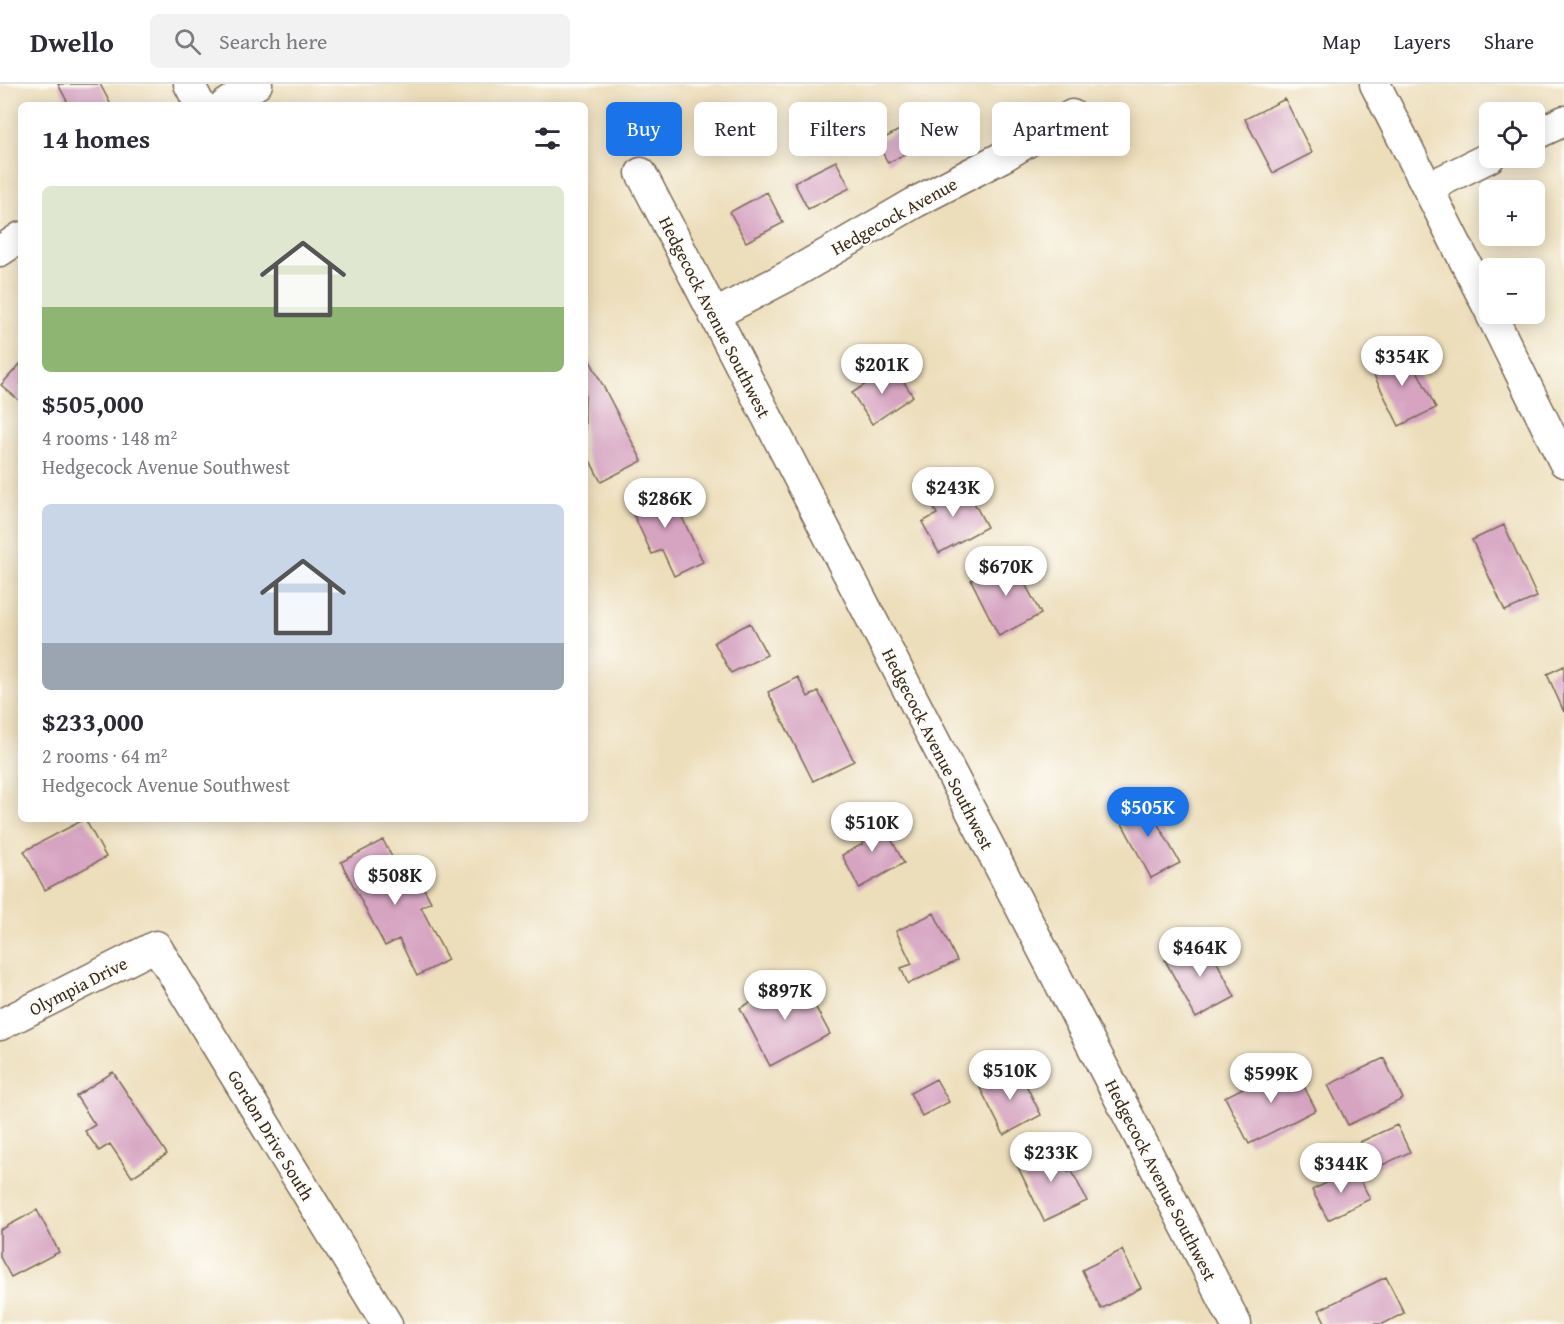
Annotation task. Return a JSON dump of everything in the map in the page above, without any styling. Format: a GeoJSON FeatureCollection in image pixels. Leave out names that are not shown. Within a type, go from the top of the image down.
{"type":"FeatureCollection","features":[{"type":"Feature","properties":{"kind":"street"},"geometry":{"type":"LineString","coordinates":[[189,84],[198,102]]}},
{"type":"Feature","properties":{"kind":"street"},"geometry":{"type":"LineString","coordinates":[[230,102],[257,84]]}},
{"type":"Feature","properties":{"kind":"street"},"geometry":{"type":"LineString","coordinates":[[1375,84],[1479,289]]}},
{"type":"Feature","properties":{"kind":"street"},"geometry":{"type":"LineString","coordinates":[[1545,130],[1564,120]]}},
{"type":"Feature","properties":{"kind":"street","name":"Hedgecock Avenue"},"geometry":{"type":"LineString","coordinates":[[714,315],[790,275],[916,202],[1004,156]]}},
{"type":"Feature","properties":{"kind":"street"},"geometry":{"type":"LineString","coordinates":[[1429,187],[1479,162]]}},
{"type":"Feature","properties":{"kind":"street","name":"Hedgecock Avenue Southwest"},"geometry":{"type":"LineString","coordinates":[[641,173],[1236,1324]]}},
{"type":"Feature","properties":{"kind":"street"},"geometry":{"type":"LineString","coordinates":[[0,250],[18,239]]}},
{"type":"Feature","properties":{"kind":"street"},"geometry":{"type":"LineString","coordinates":[[1496,324],[1564,462]]}},
{"type":"Feature","properties":{"kind":"street","name":"Olympia Drive"},"geometry":{"type":"LineString","coordinates":[[0,1025],[156,946]]}},
{"type":"Feature","properties":{"kind":"street","name":"Gordon Drive South"},"geometry":{"type":"LineString","coordinates":[[156,946],[387,1324]]}},
{"type":"Feature","properties":{"kind":"building"},"geometry":{"type":"Polygon","coordinates":[[[58,84],[100,84],[109,102],[67,102],[58,84]]]}},
{"type":"Feature","properties":{"kind":"building"},"geometry":{"type":"Polygon","coordinates":[[[1285,99],[1312,153],[1273,173],[1245,119],[1285,99]]]}},
{"type":"Feature","properties":{"kind":"building"},"geometry":{"type":"Polygon","coordinates":[[[899,130],[899,156],[901,156],[888,163],[884,156],[887,156],[887,137],[899,130]]]}},
{"type":"Feature","properties":{"kind":"building"},"geometry":{"type":"Polygon","coordinates":[[[836,161],[850,188],[808,209],[794,182],[836,161]]]}},
{"type":"Feature","properties":{"kind":"building"},"geometry":{"type":"Polygon","coordinates":[[[767,192],[783,223],[746,242],[730,212],[767,192]]]}},
{"type":"Feature","properties":{"kind":"building"},"geometry":{"type":"Polygon","coordinates":[[[1405,347],[1436,408],[1399,426],[1369,365],[1405,347]]]}},
{"type":"Feature","properties":{"kind":"building"},"geometry":{"type":"Polygon","coordinates":[[[588,357],[642,461],[601,482],[588,457],[588,357]]]}},
{"type":"Feature","properties":{"kind":"building"},"geometry":{"type":"Polygon","coordinates":[[[18,366],[18,399],[1,385],[18,366]]]}},
{"type":"Feature","properties":{"kind":"building"},"geometry":{"type":"Polygon","coordinates":[[[893,366],[913,396],[872,424],[852,393],[893,366]]]}},
{"type":"Feature","properties":{"kind":"building"},"geometry":{"type":"Polygon","coordinates":[[[963,482],[987,527],[939,553],[922,522],[937,514],[929,500],[963,482]]]}},
{"type":"Feature","properties":{"kind":"building"},"geometry":{"type":"Polygon","coordinates":[[[666,483],[703,562],[674,576],[662,550],[652,554],[627,501],[666,483]]]}},
{"type":"Feature","properties":{"kind":"building"},"geometry":{"type":"Polygon","coordinates":[[[1504,525],[1537,597],[1505,611],[1472,540],[1504,525]]]}},
{"type":"Feature","properties":{"kind":"building"},"geometry":{"type":"Polygon","coordinates":[[[1012,559],[1041,614],[999,636],[971,580],[1012,559]]]}},
{"type":"Feature","properties":{"kind":"building"},"geometry":{"type":"Polygon","coordinates":[[[750,623],[767,655],[731,673],[714,642],[750,623]]]}},
{"type":"Feature","properties":{"kind":"building"},"geometry":{"type":"Polygon","coordinates":[[[1564,666],[1564,712],[1547,674],[1564,666]]]}},
{"type":"Feature","properties":{"kind":"building"},"geometry":{"type":"Polygon","coordinates":[[[798,677],[808,697],[818,691],[854,761],[813,781],[768,692],[798,677]]]}},
{"type":"Feature","properties":{"kind":"building"},"geometry":{"type":"Polygon","coordinates":[[[1143,798],[1180,863],[1151,878],[1116,812],[1143,798]]]}},
{"type":"Feature","properties":{"kind":"building"},"geometry":{"type":"Polygon","coordinates":[[[878,815],[904,863],[859,888],[842,855],[863,844],[854,828],[878,815]]]}},
{"type":"Feature","properties":{"kind":"building"},"geometry":{"type":"Polygon","coordinates":[[[79,822],[87,822],[106,857],[45,890],[24,851],[79,822]]]}},
{"type":"Feature","properties":{"kind":"building"},"geometry":{"type":"Polygon","coordinates":[[[383,840],[403,878],[415,872],[431,902],[421,907],[448,960],[417,976],[399,939],[385,946],[341,862],[383,840]]]}},
{"type":"Feature","properties":{"kind":"building"},"geometry":{"type":"Polygon","coordinates":[[[934,913],[957,961],[908,984],[901,968],[912,964],[896,931],[934,913]]]}},
{"type":"Feature","properties":{"kind":"building"},"geometry":{"type":"Polygon","coordinates":[[[1205,939],[1235,997],[1196,1018],[1165,960],[1205,939]]]}},
{"type":"Feature","properties":{"kind":"building"},"geometry":{"type":"Polygon","coordinates":[[[799,976],[830,1034],[770,1066],[740,1008],[799,976]]]}},
{"type":"Feature","properties":{"kind":"building"},"geometry":{"type":"Polygon","coordinates":[[[1384,1058],[1403,1099],[1348,1125],[1328,1085],[1384,1058]]]}},
{"type":"Feature","properties":{"kind":"building"},"geometry":{"type":"Polygon","coordinates":[[[1292,1063],[1316,1110],[1249,1144],[1225,1097],[1292,1063]]]}},
{"type":"Feature","properties":{"kind":"building"},"geometry":{"type":"Polygon","coordinates":[[[1017,1067],[1041,1115],[1004,1135],[979,1086],[1017,1067]]]}},
{"type":"Feature","properties":{"kind":"building"},"geometry":{"type":"Polygon","coordinates":[[[113,1072],[167,1154],[132,1177],[110,1144],[99,1151],[85,1131],[95,1125],[76,1096],[113,1072]]]}},
{"type":"Feature","properties":{"kind":"building"},"geometry":{"type":"Polygon","coordinates":[[[936,1079],[949,1102],[922,1116],[910,1093],[936,1079]]]}},
{"type":"Feature","properties":{"kind":"building"},"geometry":{"type":"Polygon","coordinates":[[[1397,1125],[1410,1152],[1372,1170],[1360,1142],[1397,1125]]]}},
{"type":"Feature","properties":{"kind":"building"},"geometry":{"type":"Polygon","coordinates":[[[1055,1144],[1068,1172],[1072,1171],[1087,1201],[1044,1221],[1016,1163],[1055,1144]]]}},
{"type":"Feature","properties":{"kind":"building"},"geometry":{"type":"Polygon","coordinates":[[[1355,1169],[1370,1199],[1328,1220],[1312,1190],[1355,1169]]]}},
{"type":"Feature","properties":{"kind":"building"},"geometry":{"type":"Polygon","coordinates":[[[37,1210],[59,1252],[11,1277],[0,1257],[0,1230],[37,1210]]]}},
{"type":"Feature","properties":{"kind":"building"},"geometry":{"type":"Polygon","coordinates":[[[1122,1250],[1141,1288],[1101,1309],[1082,1270],[1122,1250]]]}},
{"type":"Feature","properties":{"kind":"building"},"geometry":{"type":"Polygon","coordinates":[[[1386,1277],[1404,1313],[1383,1324],[1326,1324],[1319,1310],[1386,1277]]]}}]}
